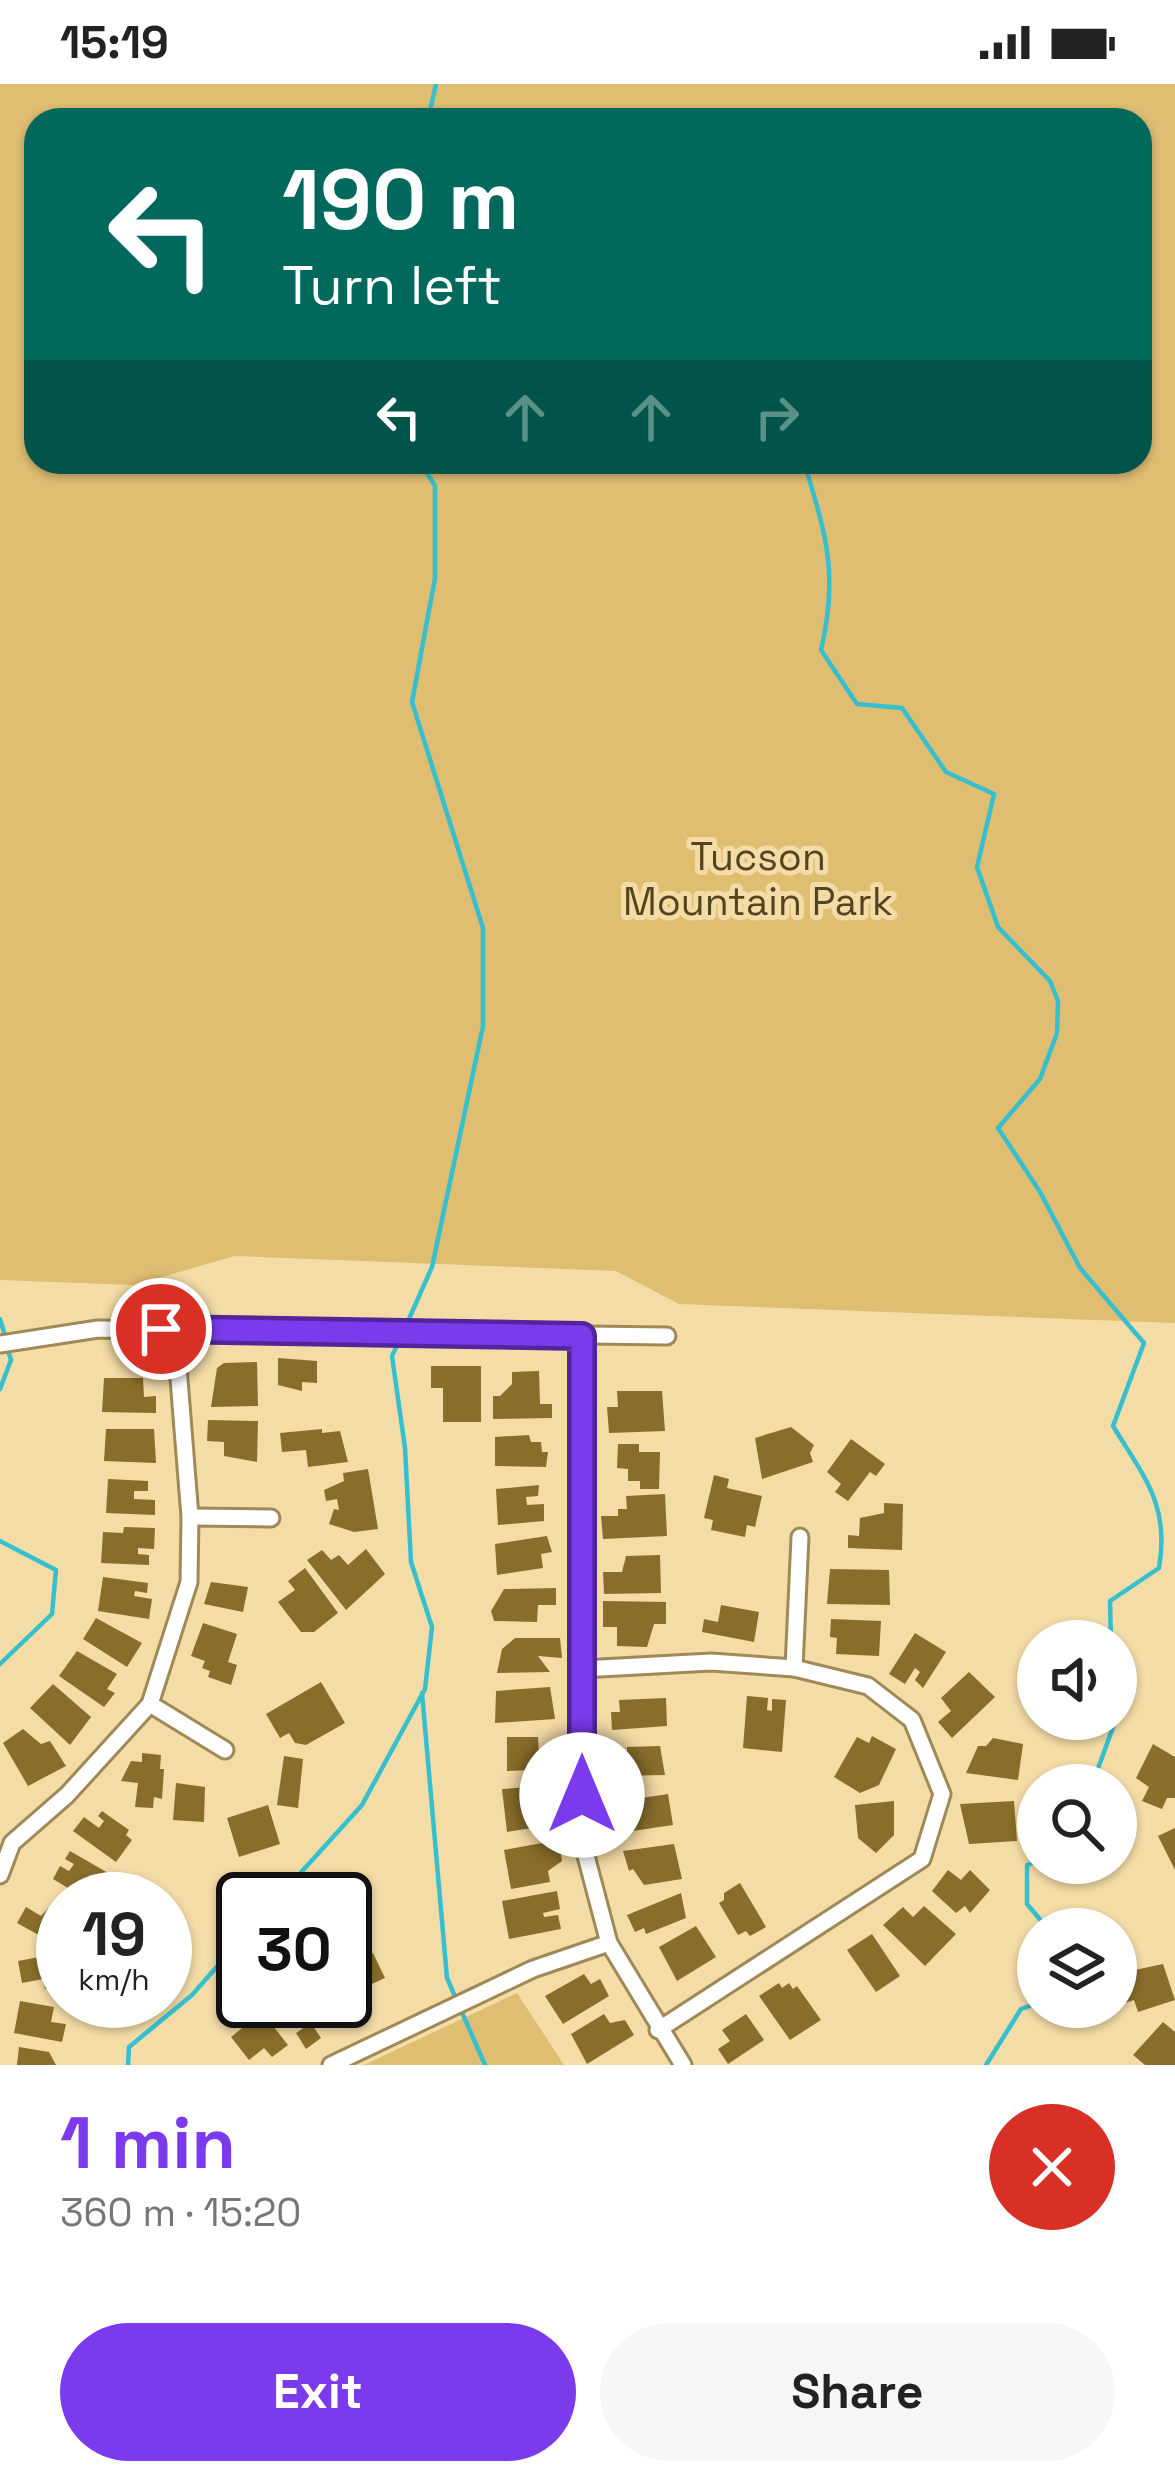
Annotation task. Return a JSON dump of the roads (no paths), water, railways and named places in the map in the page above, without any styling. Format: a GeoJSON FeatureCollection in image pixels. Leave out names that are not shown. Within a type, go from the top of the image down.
{"type":"FeatureCollection","features":[{"type":"Feature","properties":{"kind":"street"},"geometry":{"type":"LineString","coordinates":[[0,1344],[98,1329],[667,1336]]}},
{"type":"Feature","properties":{"kind":"street"},"geometry":{"type":"LineString","coordinates":[[0,1875],[12,1843],[67,1795],[150,1704],[189,1582],[190,1517],[175,1329]]}},
{"type":"Feature","properties":{"kind":"street"},"geometry":{"type":"LineString","coordinates":[[582,1336],[581,1837],[609,1942],[683,2065]]}},
{"type":"Feature","properties":{"kind":"street"},"geometry":{"type":"LineString","coordinates":[[190,1517],[271,1518]]}},
{"type":"Feature","properties":{"kind":"street"},"geometry":{"type":"LineString","coordinates":[[794,1668],[800,1537]]}},
{"type":"Feature","properties":{"kind":"street"},"geometry":{"type":"LineString","coordinates":[[582,1669],[711,1662],[794,1668],[868,1686],[912,1720],[942,1793],[922,1859],[658,2030]]}},
{"type":"Feature","properties":{"kind":"street"},"geometry":{"type":"LineString","coordinates":[[150,1704],[225,1750]]}},
{"type":"Feature","properties":{"kind":"street"},"geometry":{"type":"LineString","coordinates":[[331,2065],[532,1969],[609,1942]]}},
{"type":"Feature","properties":{"kind":"waterway"},"geometry":{"type":"LineString","coordinates":[[431,108],[436,84]]}},
{"type":"Feature","properties":{"kind":"waterway"},"geometry":{"type":"LineString","coordinates":[[405,1328],[432,1267],[483,1026],[483,928],[412,702],[435,578],[435,486],[428,474]]}},
{"type":"Feature","properties":{"kind":"waterway"},"geometry":{"type":"LineString","coordinates":[[807,474],[828,555],[829,599],[821,650],[857,704],[902,708],[946,772],[994,794],[977,867],[998,927],[1050,981],[1058,1001],[1057,1033],[1040,1079],[998,1128],[1040,1192],[1080,1268],[1144,1343],[1113,1426],[1152,1492],[1161,1526],[1159,1568],[1110,1601],[1110,1620]]}},
{"type":"Feature","properties":{"kind":"waterway"},"geometry":{"type":"LineString","coordinates":[[0,1319],[5,1336]]}},
{"type":"Feature","properties":{"kind":"waterway"},"geometry":{"type":"LineString","coordinates":[[301,1872],[362,1805],[425,1689],[432,1627],[411,1562],[405,1448],[392,1356],[400,1339]]}},
{"type":"Feature","properties":{"kind":"waterway"},"geometry":{"type":"LineString","coordinates":[[0,1389],[11,1360],[7,1347]]}},
{"type":"Feature","properties":{"kind":"waterway"},"geometry":{"type":"LineString","coordinates":[[0,1541],[56,1570],[52,1614],[0,1664]]}},
{"type":"Feature","properties":{"kind":"waterway"},"geometry":{"type":"LineString","coordinates":[[422,1693],[447,1978],[485,2065]]}},
{"type":"Feature","properties":{"kind":"waterway"},"geometry":{"type":"LineString","coordinates":[[1100,1764],[1108,1740]]}},
{"type":"Feature","properties":{"kind":"waterway"},"geometry":{"type":"LineString","coordinates":[[1027,1884],[1030,1908]]}},
{"type":"Feature","properties":{"kind":"waterway"},"geometry":{"type":"LineString","coordinates":[[128,2065],[129,2047],[192,1995],[216,1968]]}},
{"type":"Feature","properties":{"kind":"waterway"},"geometry":{"type":"LineString","coordinates":[[986,2065],[1017,2015]]}},
{"type":"Feature","properties":{"kind":"park label","name":"Tucson Mountain Park"},"geometry":{"type":"Point","coordinates":[758,878]}}]}
